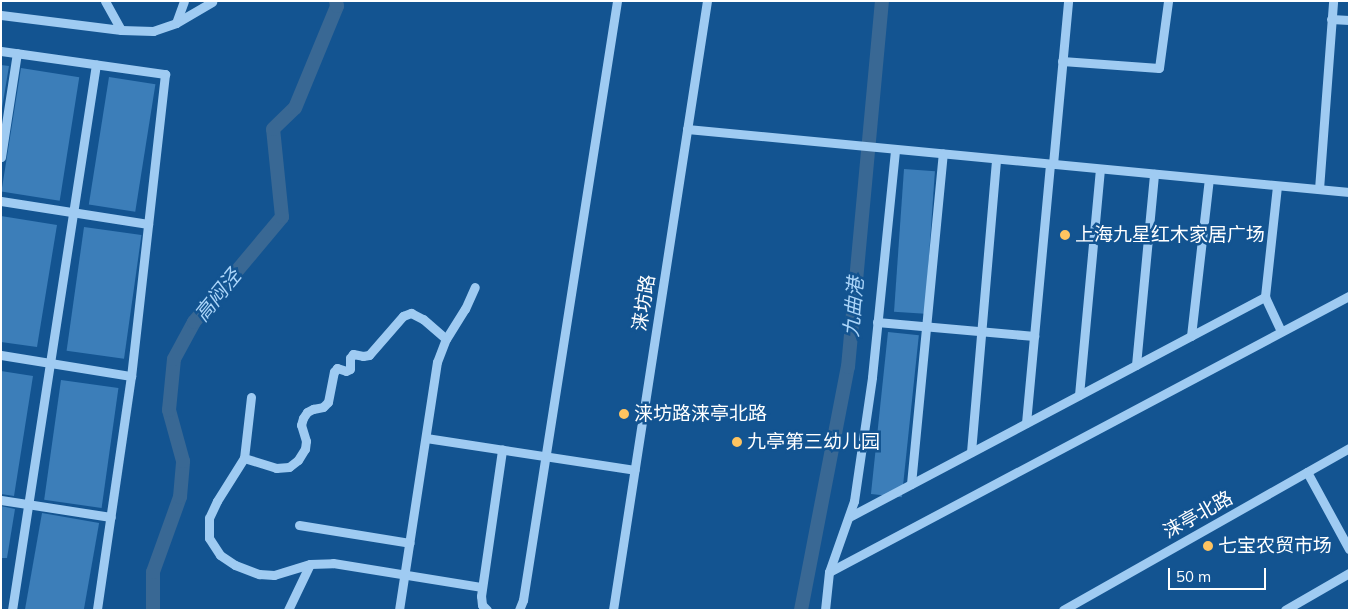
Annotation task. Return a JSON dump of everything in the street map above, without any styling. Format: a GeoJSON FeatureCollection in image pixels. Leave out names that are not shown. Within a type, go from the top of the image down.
{"type":"FeatureCollection","features":[{"type":"Feature","properties":{"kind":"street"},"geometry":{"type":"LineString","coordinates":[[105,1],[121,30]]}},
{"type":"Feature","properties":{"kind":"street"},"geometry":{"type":"LineString","coordinates":[[176,23],[184,1]]}},
{"type":"Feature","properties":{"kind":"street"},"geometry":{"type":"LineString","coordinates":[[519,610],[524,600],[617,1]]}},
{"type":"Feature","properties":{"kind":"street","name":"涞坊路"},"geometry":{"type":"LineString","coordinates":[[613,610],[707,1]]}},
{"type":"Feature","properties":{"kind":"street"},"geometry":{"type":"LineString","coordinates":[[1026,423],[1068,1]]}},
{"type":"Feature","properties":{"kind":"street"},"geometry":{"type":"LineString","coordinates":[[1062,61],[1160,68],[1168,1]]}},
{"type":"Feature","properties":{"kind":"street"},"geometry":{"type":"LineString","coordinates":[[1319,189],[1333,1]]}},
{"type":"Feature","properties":{"kind":"street"},"geometry":{"type":"LineString","coordinates":[[1,15],[121,30],[153,30],[176,23],[212,2]]}},
{"type":"Feature","properties":{"kind":"street"},"geometry":{"type":"LineString","coordinates":[[1331,19],[1349,20]]}},
{"type":"Feature","properties":{"kind":"street"},"geometry":{"type":"LineString","coordinates":[[1,51],[165,74],[131,376],[97,610]]}},
{"type":"Feature","properties":{"kind":"street"},"geometry":{"type":"LineString","coordinates":[[1,157],[17,53]]}},
{"type":"Feature","properties":{"kind":"street"},"geometry":{"type":"LineString","coordinates":[[12,610],[96,64]]}},
{"type":"Feature","properties":{"kind":"street"},"geometry":{"type":"LineString","coordinates":[[687,129],[1349,192]]}},
{"type":"Feature","properties":{"kind":"street"},"geometry":{"type":"LineString","coordinates":[[825,610],[829,572],[854,501],[878,322],[892,149]]}},
{"type":"Feature","properties":{"kind":"street"},"geometry":{"type":"LineString","coordinates":[[911,484],[943,154]]}},
{"type":"Feature","properties":{"kind":"street"},"geometry":{"type":"LineString","coordinates":[[972,452],[996,159]]}},
{"type":"Feature","properties":{"kind":"street"},"geometry":{"type":"LineString","coordinates":[[1079,395],[1100,169]]}},
{"type":"Feature","properties":{"kind":"street"},"geometry":{"type":"LineString","coordinates":[[1136,365],[1154,174]]}},
{"type":"Feature","properties":{"kind":"street"},"geometry":{"type":"LineString","coordinates":[[1191,336],[1209,179]]}},
{"type":"Feature","properties":{"kind":"street"},"geometry":{"type":"LineString","coordinates":[[1278,186],[1265,297],[1281,332]]}},
{"type":"Feature","properties":{"kind":"street"},"geometry":{"type":"LineString","coordinates":[[1,201],[148,224]]}},
{"type":"Feature","properties":{"kind":"street"},"geometry":{"type":"LineString","coordinates":[[400,610],[437,362],[446,339],[465,309],[475,287]]}},
{"type":"Feature","properties":{"kind":"street"},"geometry":{"type":"LineString","coordinates":[[829,572],[1349,296]]}},
{"type":"Feature","properties":{"kind":"street"},"geometry":{"type":"LineString","coordinates":[[849,517],[1265,297]]}},
{"type":"Feature","properties":{"kind":"street"},"geometry":{"type":"LineString","coordinates":[[244,458],[276,468],[289,467],[298,460],[305,449],[306,442],[301,425],[303,418],[313,408],[323,407],[328,402],[334,372],[337,368],[346,371],[350,369],[350,358],[353,354],[369,355],[403,316],[411,313],[424,319],[446,339]]}},
{"type":"Feature","properties":{"kind":"street"},"geometry":{"type":"LineString","coordinates":[[878,322],[1034,336]]}},
{"type":"Feature","properties":{"kind":"street"},"geometry":{"type":"LineString","coordinates":[[1,354],[131,376]]}},
{"type":"Feature","properties":{"kind":"street"},"geometry":{"type":"LineString","coordinates":[[251,397],[244,458],[217,501],[209,518],[209,538],[220,555],[235,566],[259,574],[274,575],[310,564],[333,563],[482,587]]}},
{"type":"Feature","properties":{"kind":"street"},"geometry":{"type":"LineString","coordinates":[[426,438],[635,470]]}},
{"type":"Feature","properties":{"kind":"street","name":"涞亭北路"},"geometry":{"type":"LineString","coordinates":[[1063,610],[1078,606],[1349,448]]}},
{"type":"Feature","properties":{"kind":"street"},"geometry":{"type":"LineString","coordinates":[[487,610],[482,605],[482,587],[502,450]]}},
{"type":"Feature","properties":{"kind":"street"},"geometry":{"type":"LineString","coordinates":[[1307,472],[1349,550]]}},
{"type":"Feature","properties":{"kind":"street"},"geometry":{"type":"LineString","coordinates":[[1,500],[110,517]]}},
{"type":"Feature","properties":{"kind":"street"},"geometry":{"type":"LineString","coordinates":[[299,525],[410,543]]}},
{"type":"Feature","properties":{"kind":"street"},"geometry":{"type":"LineString","coordinates":[[288,610],[310,564]]}},
{"type":"Feature","properties":{"kind":"street"},"geometry":{"type":"LineString","coordinates":[[1285,610],[1349,573]]}},
{"type":"Feature","properties":{"kind":"building"},"geometry":{"type":"Polygon","coordinates":[[[1,65],[9,66],[1,114],[1,65]]]}},
{"type":"Feature","properties":{"kind":"building"},"geometry":{"type":"Polygon","coordinates":[[[21,68],[79,77],[60,201],[1,191],[21,68]]]}},
{"type":"Feature","properties":{"kind":"building"},"geometry":{"type":"Polygon","coordinates":[[[109,77],[155,84],[135,212],[89,204],[109,77]]]}},
{"type":"Feature","properties":{"kind":"building"},"geometry":{"type":"Polygon","coordinates":[[[904,169],[935,171],[925,314],[894,312],[904,169]]]}},
{"type":"Feature","properties":{"kind":"building"},"geometry":{"type":"Polygon","coordinates":[[[1,216],[57,225],[37,347],[1,342],[1,216]]]}},
{"type":"Feature","properties":{"kind":"building"},"geometry":{"type":"Polygon","coordinates":[[[84,227],[141,235],[124,359],[67,351],[84,227]]]}},
{"type":"Feature","properties":{"kind":"building"},"geometry":{"type":"Polygon","coordinates":[[[888,332],[919,335],[902,497],[871,494],[888,332]]]}},
{"type":"Feature","properties":{"kind":"building"},"geometry":{"type":"Polygon","coordinates":[[[1,371],[33,376],[14,496],[1,494],[1,371]]]}},
{"type":"Feature","properties":{"kind":"building"},"geometry":{"type":"Polygon","coordinates":[[[61,380],[118,388],[102,508],[44,500],[61,380]]]}},
{"type":"Feature","properties":{"kind":"building"},"geometry":{"type":"Polygon","coordinates":[[[1,506],[15,509],[7,558],[1,558],[1,506]]]}},
{"type":"Feature","properties":{"kind":"building"},"geometry":{"type":"Polygon","coordinates":[[[42,513],[99,523],[84,610],[25,610],[42,513]]]}},
{"type":"Feature","properties":{"kind":"waterway","name":"高闷泾"},"geometry":{"type":"LineString","coordinates":[[153,610],[153,572],[180,497],[183,461],[169,410],[174,359],[194,322],[282,217],[273,129],[295,108],[337,6],[336,1]]}},
{"type":"Feature","properties":{"kind":"waterway","name":"九曲港"},"geometry":{"type":"LineString","coordinates":[[801,610],[848,367],[882,1]]}},
{"type":"Feature","properties":{"kind":"place","name":"上海九星红木家居广场"},"geometry":{"type":"Point","coordinates":[1065,235]}},
{"type":"Feature","properties":{"kind":"place","name":"涞坊路涞亭北路"},"geometry":{"type":"Point","coordinates":[624,414]}},
{"type":"Feature","properties":{"kind":"place","name":"九亭第三幼儿园"},"geometry":{"type":"Point","coordinates":[737,442]}},
{"type":"Feature","properties":{"kind":"place","name":"七宝农贸市场"},"geometry":{"type":"Point","coordinates":[1208,546]}}]}
